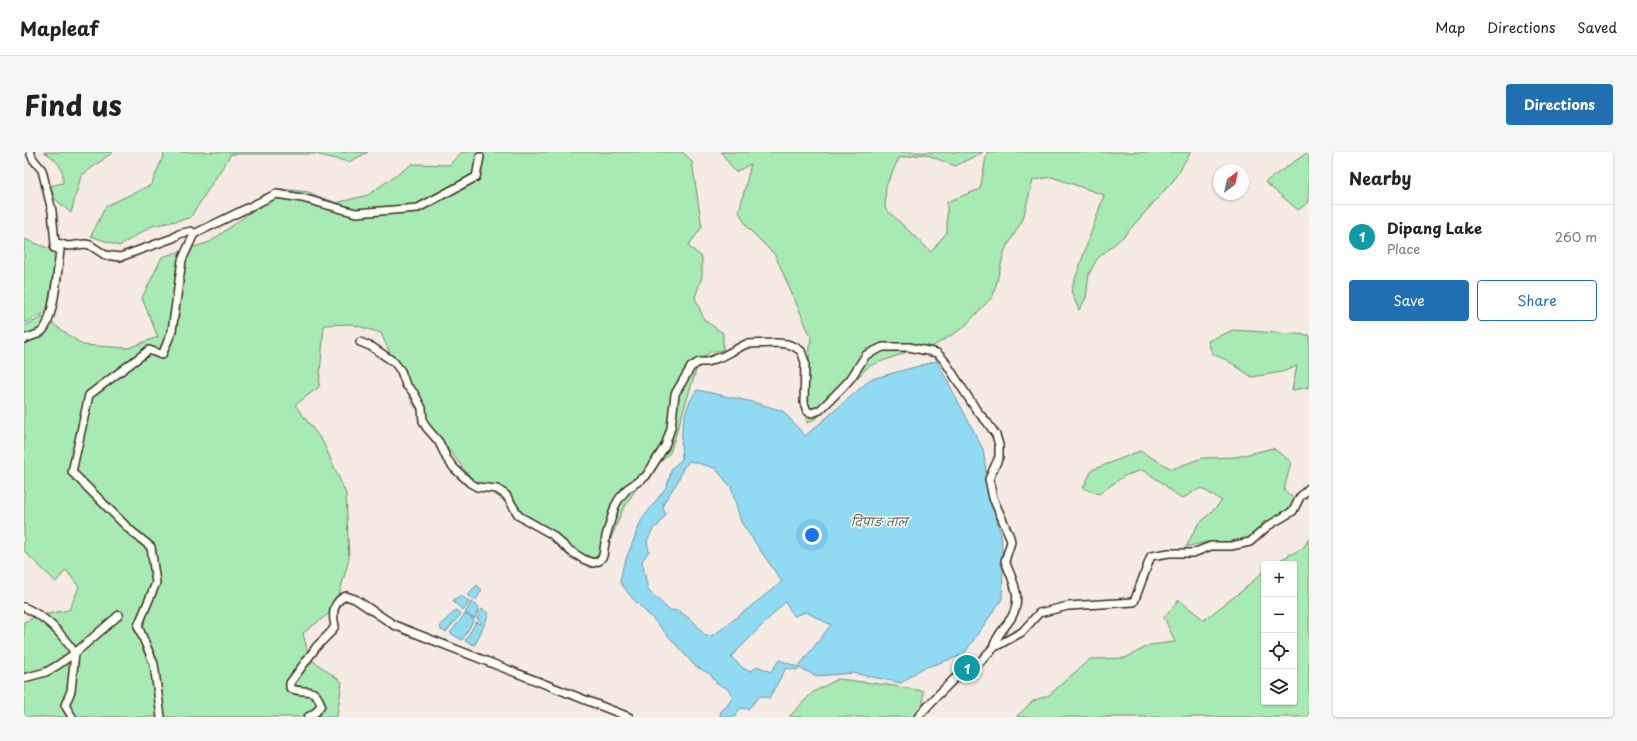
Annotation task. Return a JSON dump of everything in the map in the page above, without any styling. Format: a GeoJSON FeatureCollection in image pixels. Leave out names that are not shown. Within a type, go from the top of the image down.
{"type":"FeatureCollection","features":[{"type":"Feature","properties":{"kind":"street"},"geometry":{"type":"LineString","coordinates":[[24,339],[42,332],[48,324],[54,300],[60,250],[54,248],[55,244],[52,211],[42,170],[33,159],[30,152]]}},
{"type":"Feature","properties":{"kind":"street"},"geometry":{"type":"LineString","coordinates":[[161,717],[154,664],[138,626],[156,583],[151,547],[130,530],[72,472],[88,395],[149,350],[162,355],[172,330],[182,260],[194,234],[276,194],[302,198],[356,213],[418,208],[476,177],[480,157]]}},
{"type":"Feature","properties":{"kind":"street"},"geometry":{"type":"LineString","coordinates":[[55,244],[58,243],[68,246],[85,244],[90,245],[105,255],[120,257],[173,238],[179,234],[191,231],[194,234]]}},
{"type":"Feature","properties":{"kind":"street"},"geometry":{"type":"LineString","coordinates":[[360,342],[372,347],[401,371],[406,385],[414,393],[422,408],[423,422],[426,428],[440,442],[447,459],[454,468],[470,483],[477,487],[497,489],[506,495],[519,516],[551,534],[569,550],[583,559],[593,563],[599,561],[603,556],[606,536],[614,506],[627,489],[646,476],[665,446],[671,428],[675,394],[691,367],[699,362],[706,362],[723,356],[746,344],[777,343],[796,347],[801,351],[806,362],[804,403],[807,411],[812,413],[820,410],[843,387],[851,378],[866,355],[872,351],[883,346],[909,347],[937,353],[944,360],[977,411],[992,428],[999,445],[999,457],[991,472],[990,479],[993,498],[1011,542],[1006,552],[1005,560],[1013,578],[1016,596],[1016,612],[997,637],[993,648]]}},
{"type":"Feature","properties":{"kind":"street"},"geometry":{"type":"LineString","coordinates":[[918,717],[936,696],[954,679],[980,662],[993,648],[1022,632],[1039,613],[1068,606],[1134,602],[1151,556],[1169,553],[1193,553],[1211,546],[1231,546],[1250,542],[1268,526],[1293,511],[1300,497],[1309,488]]}},
{"type":"Feature","properties":{"kind":"street"},"geometry":{"type":"LineString","coordinates":[[308,717],[316,712],[321,705],[319,698],[314,692],[294,690],[290,688],[290,683],[317,646],[335,626],[333,615],[335,608],[340,598],[346,596],[355,599],[394,625],[629,717]]}},
{"type":"Feature","properties":{"kind":"street"},"geometry":{"type":"LineString","coordinates":[[24,607],[38,613],[61,633],[75,653],[71,691],[65,705],[72,717]]}},
{"type":"Feature","properties":{"kind":"street"},"geometry":{"type":"LineString","coordinates":[[24,678],[46,672],[75,653],[119,615]]}},
{"type":"Feature","properties":{"kind":"green space"},"geometry":{"type":"Polygon","coordinates":[[[44,152],[113,152],[81,176],[71,213],[55,199],[50,186],[63,183],[61,168],[53,158],[44,152]]]}},
{"type":"Feature","properties":{"kind":"green space"},"geometry":{"type":"Polygon","coordinates":[[[165,152],[368,152],[349,162],[315,154],[231,154],[190,218],[152,226],[119,246],[91,236],[106,206],[151,185],[165,152]]]}},
{"type":"Feature","properties":{"kind":"green space"},"geometry":{"type":"Polygon","coordinates":[[[462,152],[683,152],[692,162],[702,227],[688,246],[702,257],[702,277],[695,297],[704,320],[723,333],[723,350],[710,352],[699,361],[670,453],[641,481],[623,509],[608,546],[593,566],[570,558],[535,522],[471,478],[413,404],[381,333],[351,324],[324,325],[319,387],[295,405],[323,442],[346,494],[349,559],[335,609],[303,633],[309,658],[342,682],[337,717],[24,717],[24,622],[36,616],[69,610],[79,587],[66,570],[56,582],[24,551],[24,326],[43,317],[83,345],[128,348],[158,337],[142,298],[162,257],[210,242],[282,189],[308,192],[336,203],[368,195],[412,164],[449,165],[462,152]]]}},
{"type":"Feature","properties":{"kind":"green space"},"geometry":{"type":"Polygon","coordinates":[[[721,152],[983,152],[955,166],[925,154],[899,158],[886,186],[885,208],[931,252],[947,232],[947,202],[980,189],[987,152],[1191,152],[1173,181],[1125,235],[1097,259],[1089,274],[1086,298],[1079,310],[1071,291],[1104,195],[1052,177],[1033,180],[1023,219],[1005,250],[993,296],[963,328],[932,347],[907,352],[869,366],[817,418],[807,423],[805,401],[811,337],[775,255],[747,227],[739,212],[751,164],[735,172],[721,152]]]}},
{"type":"Feature","properties":{"kind":"green space"},"geometry":{"type":"Polygon","coordinates":[[[1308,152],[1309,202],[1298,210],[1265,182],[1308,152]]]}},
{"type":"Feature","properties":{"kind":"green space"},"geometry":{"type":"Polygon","coordinates":[[[24,239],[50,249],[56,254],[47,312],[24,323],[24,239]]]}},
{"type":"Feature","properties":{"kind":"green space"},"geometry":{"type":"Polygon","coordinates":[[[1233,330],[1309,335],[1309,387],[1292,390],[1297,366],[1282,372],[1252,377],[1227,360],[1212,354],[1208,341],[1233,330]]]}},
{"type":"Feature","properties":{"kind":"green space"},"geometry":{"type":"Polygon","coordinates":[[[1273,448],[1291,462],[1284,490],[1297,501],[1285,519],[1263,522],[1253,538],[1225,542],[1206,542],[1186,547],[1197,526],[1222,501],[1201,488],[1181,499],[1160,481],[1142,470],[1124,476],[1099,494],[1083,488],[1092,470],[1140,451],[1172,469],[1202,458],[1236,457],[1273,448]]]}},
{"type":"Feature","properties":{"kind":"green space"},"geometry":{"type":"Polygon","coordinates":[[[1309,539],[1309,717],[1016,717],[1033,701],[1049,695],[1090,659],[1125,658],[1150,645],[1175,642],[1164,617],[1179,600],[1204,620],[1243,590],[1261,574],[1261,705],[1297,705],[1297,561],[1278,561],[1303,548],[1309,539]]]}},
{"type":"Feature","properties":{"kind":"green space"},"geometry":{"type":"Polygon","coordinates":[[[838,679],[923,691],[923,717],[789,717],[813,692],[838,679]]]}},
{"type":"Feature","properties":{"kind":"water","name":"दिपाङ ताल"},"geometry":{"type":"Polygon","coordinates":[[[937,361],[983,449],[989,493],[1001,535],[1003,566],[1002,599],[963,655],[921,669],[901,683],[853,673],[817,676],[799,668],[797,670],[786,668],[769,698],[760,696],[748,709],[740,708],[735,717],[720,717],[721,711],[733,697],[727,688],[717,684],[710,674],[695,666],[632,598],[620,582],[623,567],[641,521],[667,486],[672,468],[682,459],[682,431],[688,406],[697,390],[753,402],[783,411],[805,436],[871,379],[937,361]],[[690,461],[683,468],[678,481],[664,502],[663,509],[666,514],[658,526],[654,527],[647,541],[649,551],[642,561],[648,590],[669,610],[679,611],[694,622],[705,636],[714,635],[782,582],[741,522],[731,487],[715,468],[690,461]],[[785,602],[731,657],[744,669],[752,671],[757,666],[771,672],[779,660],[798,667],[831,625],[806,612],[794,616],[785,602]]]}},
{"type":"Feature","properties":{"kind":"water"},"geometry":{"type":"Polygon","coordinates":[[[477,585],[482,590],[475,601],[467,595],[477,585]]]}},
{"type":"Feature","properties":{"kind":"water"},"geometry":{"type":"Polygon","coordinates":[[[461,595],[469,602],[463,611],[453,600],[461,595]]]}},
{"type":"Feature","properties":{"kind":"water"},"geometry":{"type":"Polygon","coordinates":[[[471,602],[479,607],[475,619],[465,613],[471,602]]]}},
{"type":"Feature","properties":{"kind":"water"},"geometry":{"type":"Polygon","coordinates":[[[482,609],[489,614],[475,645],[465,641],[476,622],[482,623],[477,619],[482,609]]]}},
{"type":"Feature","properties":{"kind":"water"},"geometry":{"type":"Polygon","coordinates":[[[456,610],[461,614],[446,632],[441,630],[440,625],[456,610]]]}},
{"type":"Feature","properties":{"kind":"water"},"geometry":{"type":"Polygon","coordinates":[[[465,614],[474,620],[462,640],[450,633],[465,614]]]}},
{"type":"Feature","properties":{"kind":"place","name":"Dipang Lake"},"geometry":{"type":"Point","coordinates":[967,668]}}]}
